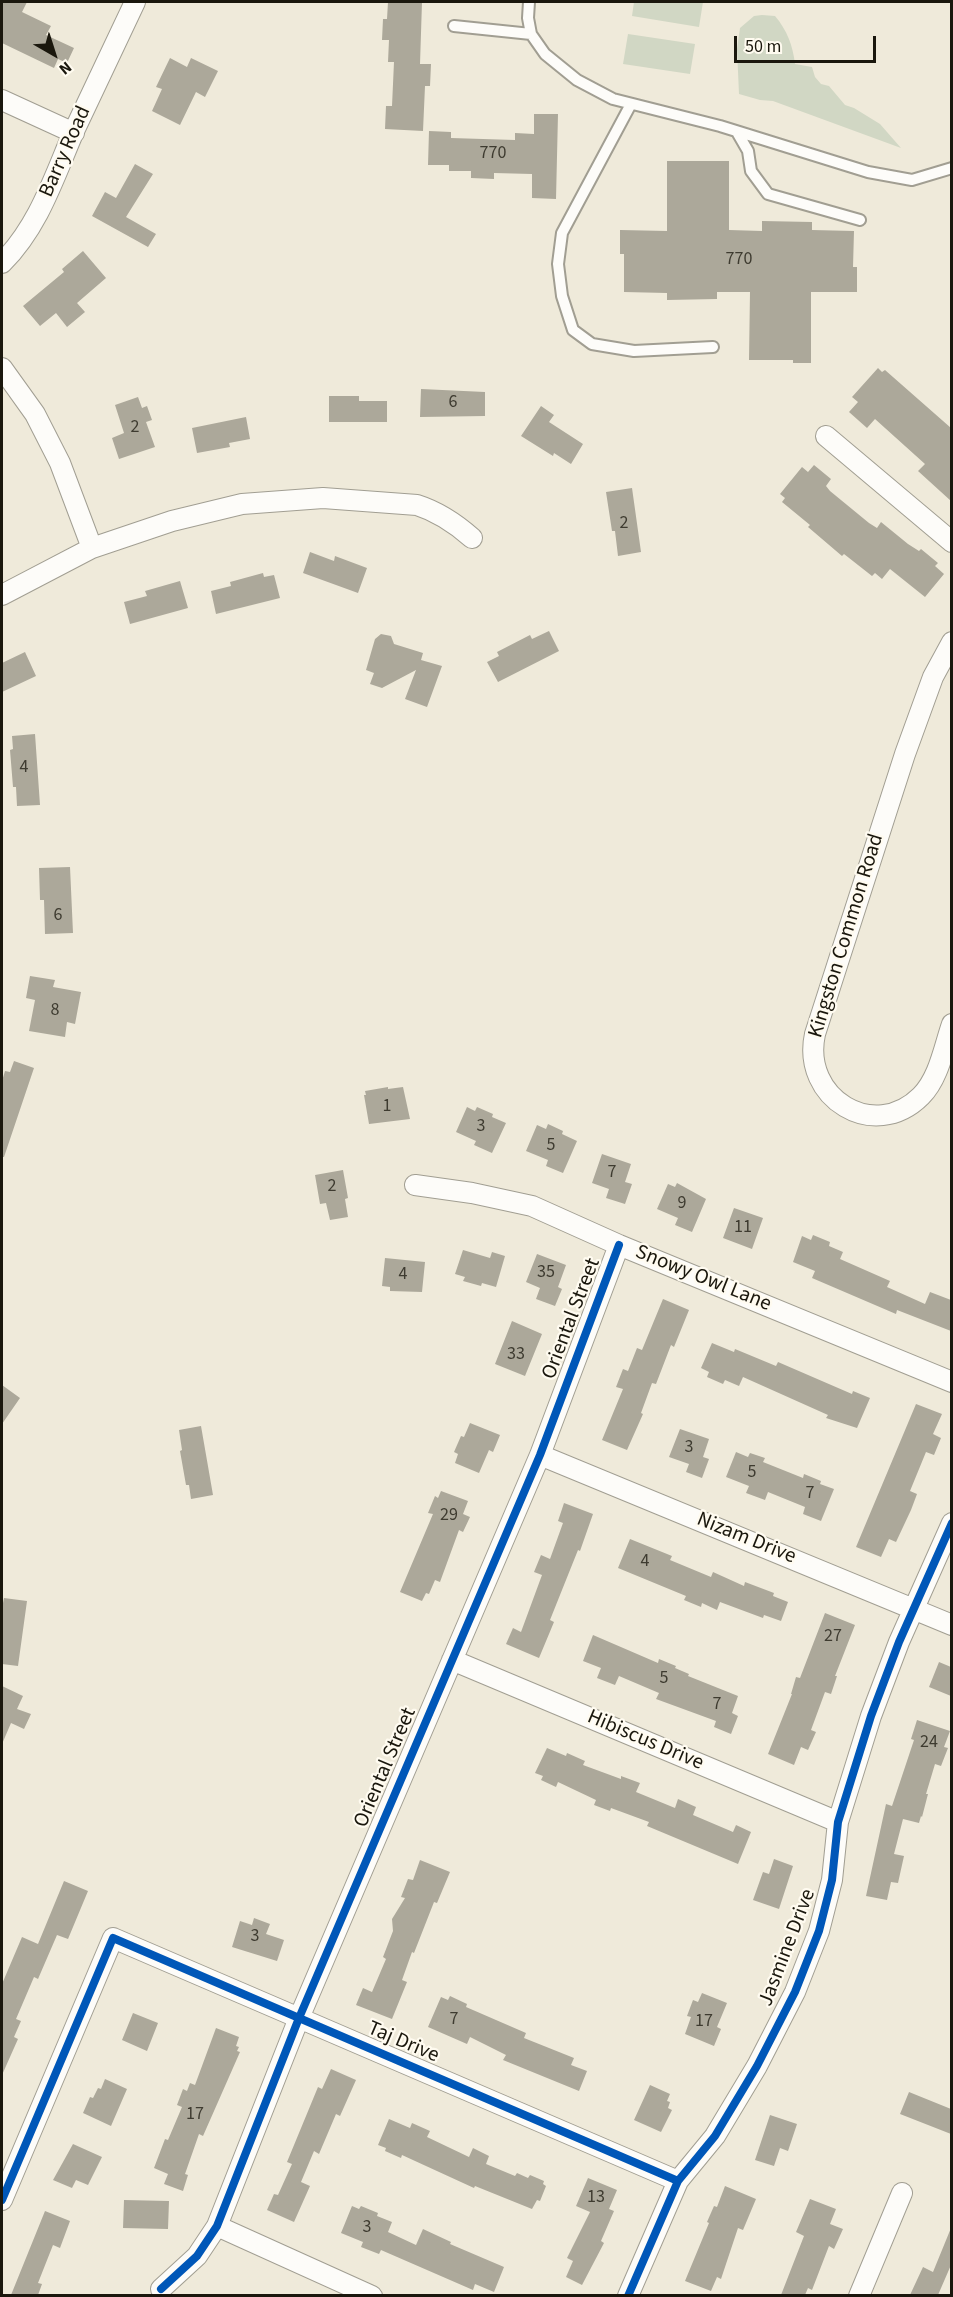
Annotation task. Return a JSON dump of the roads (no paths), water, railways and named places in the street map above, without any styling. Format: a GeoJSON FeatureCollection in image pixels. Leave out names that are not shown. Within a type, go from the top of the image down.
{"type":"FeatureCollection","features":[{"type":"Feature","properties":{"kind":"street","name":"Barry Road"},"geometry":{"type":"LineString","coordinates":[[2,263],[16,247],[38,214],[135,2]]}},
{"type":"Feature","properties":{"kind":"street"},"geometry":{"type":"LineString","coordinates":[[2,100],[74,133]]}},
{"type":"Feature","properties":{"kind":"street"},"geometry":{"type":"LineString","coordinates":[[2,368],[35,414],[60,463],[92,548]]}},
{"type":"Feature","properties":{"kind":"street"},"geometry":{"type":"LineString","coordinates":[[826,436],[951,542]]}},
{"type":"Feature","properties":{"kind":"street"},"geometry":{"type":"LineString","coordinates":[[2,595],[92,548],[172,520],[242,504],[323,498],[417,505],[454,522],[472,538]]}},
{"type":"Feature","properties":{"kind":"street","name":"Kingston Common Road"},"geometry":{"type":"LineString","coordinates":[[951,642],[933,677],[909,743],[815,1034],[812,1053],[816,1072],[825,1089],[839,1103],[848,1108],[867,1114],[896,1111],[913,1102],[927,1088],[936,1070],[951,1024]]}},
{"type":"Feature","properties":{"kind":"street","name":"Snowy Owl Lane"},"geometry":{"type":"LineString","coordinates":[[415,1185],[472,1193],[532,1206],[619,1245],[951,1382]]}},
{"type":"Feature","properties":{"kind":"street","name":"Oriental Street"},"geometry":{"type":"LineString","coordinates":[[161,2289],[197,2256],[217,2226],[299,2018],[540,1455],[619,1245]]}},
{"type":"Feature","properties":{"kind":"street","name":"Nizam Drive"},"geometry":{"type":"LineString","coordinates":[[540,1455],[951,1625]]}},
{"type":"Feature","properties":{"kind":"street","name":"Jasmine Drive"},"geometry":{"type":"LineString","coordinates":[[628,2295],[678,2181],[715,2136],[757,2066],[795,1992],[819,1931],[832,1880],[838,1822],[871,1716],[951,1523]]}},
{"type":"Feature","properties":{"kind":"street","name":"Hibiscus Drive"},"geometry":{"type":"LineString","coordinates":[[452,1660],[838,1822]]}},
{"type":"Feature","properties":{"kind":"street","name":"Taj Drive"},"geometry":{"type":"LineString","coordinates":[[2,2200],[113,1938],[678,2181]]}},
{"type":"Feature","properties":{"kind":"street"},"geometry":{"type":"LineString","coordinates":[[859,2295],[903,2193]]}},
{"type":"Feature","properties":{"kind":"street"},"geometry":{"type":"LineString","coordinates":[[217,2226],[346,2290],[372,2295]]}},
{"type":"Feature","properties":{"kind":"lane"},"geometry":{"type":"LineString","coordinates":[[529,2],[528,18],[531,34],[545,54],[577,80],[613,99],[737,132],[868,172],[912,180],[951,168]]}},
{"type":"Feature","properties":{"kind":"lane"},"geometry":{"type":"LineString","coordinates":[[454,26],[531,34]]}},
{"type":"Feature","properties":{"kind":"lane"},"geometry":{"type":"LineString","coordinates":[[631,104],[562,233],[558,264],[562,296],[573,330],[592,344],[634,351],[713,347]]}},
{"type":"Feature","properties":{"kind":"lane"},"geometry":{"type":"LineString","coordinates":[[737,132],[748,151],[751,171],[768,194],[860,220]]}}]}
